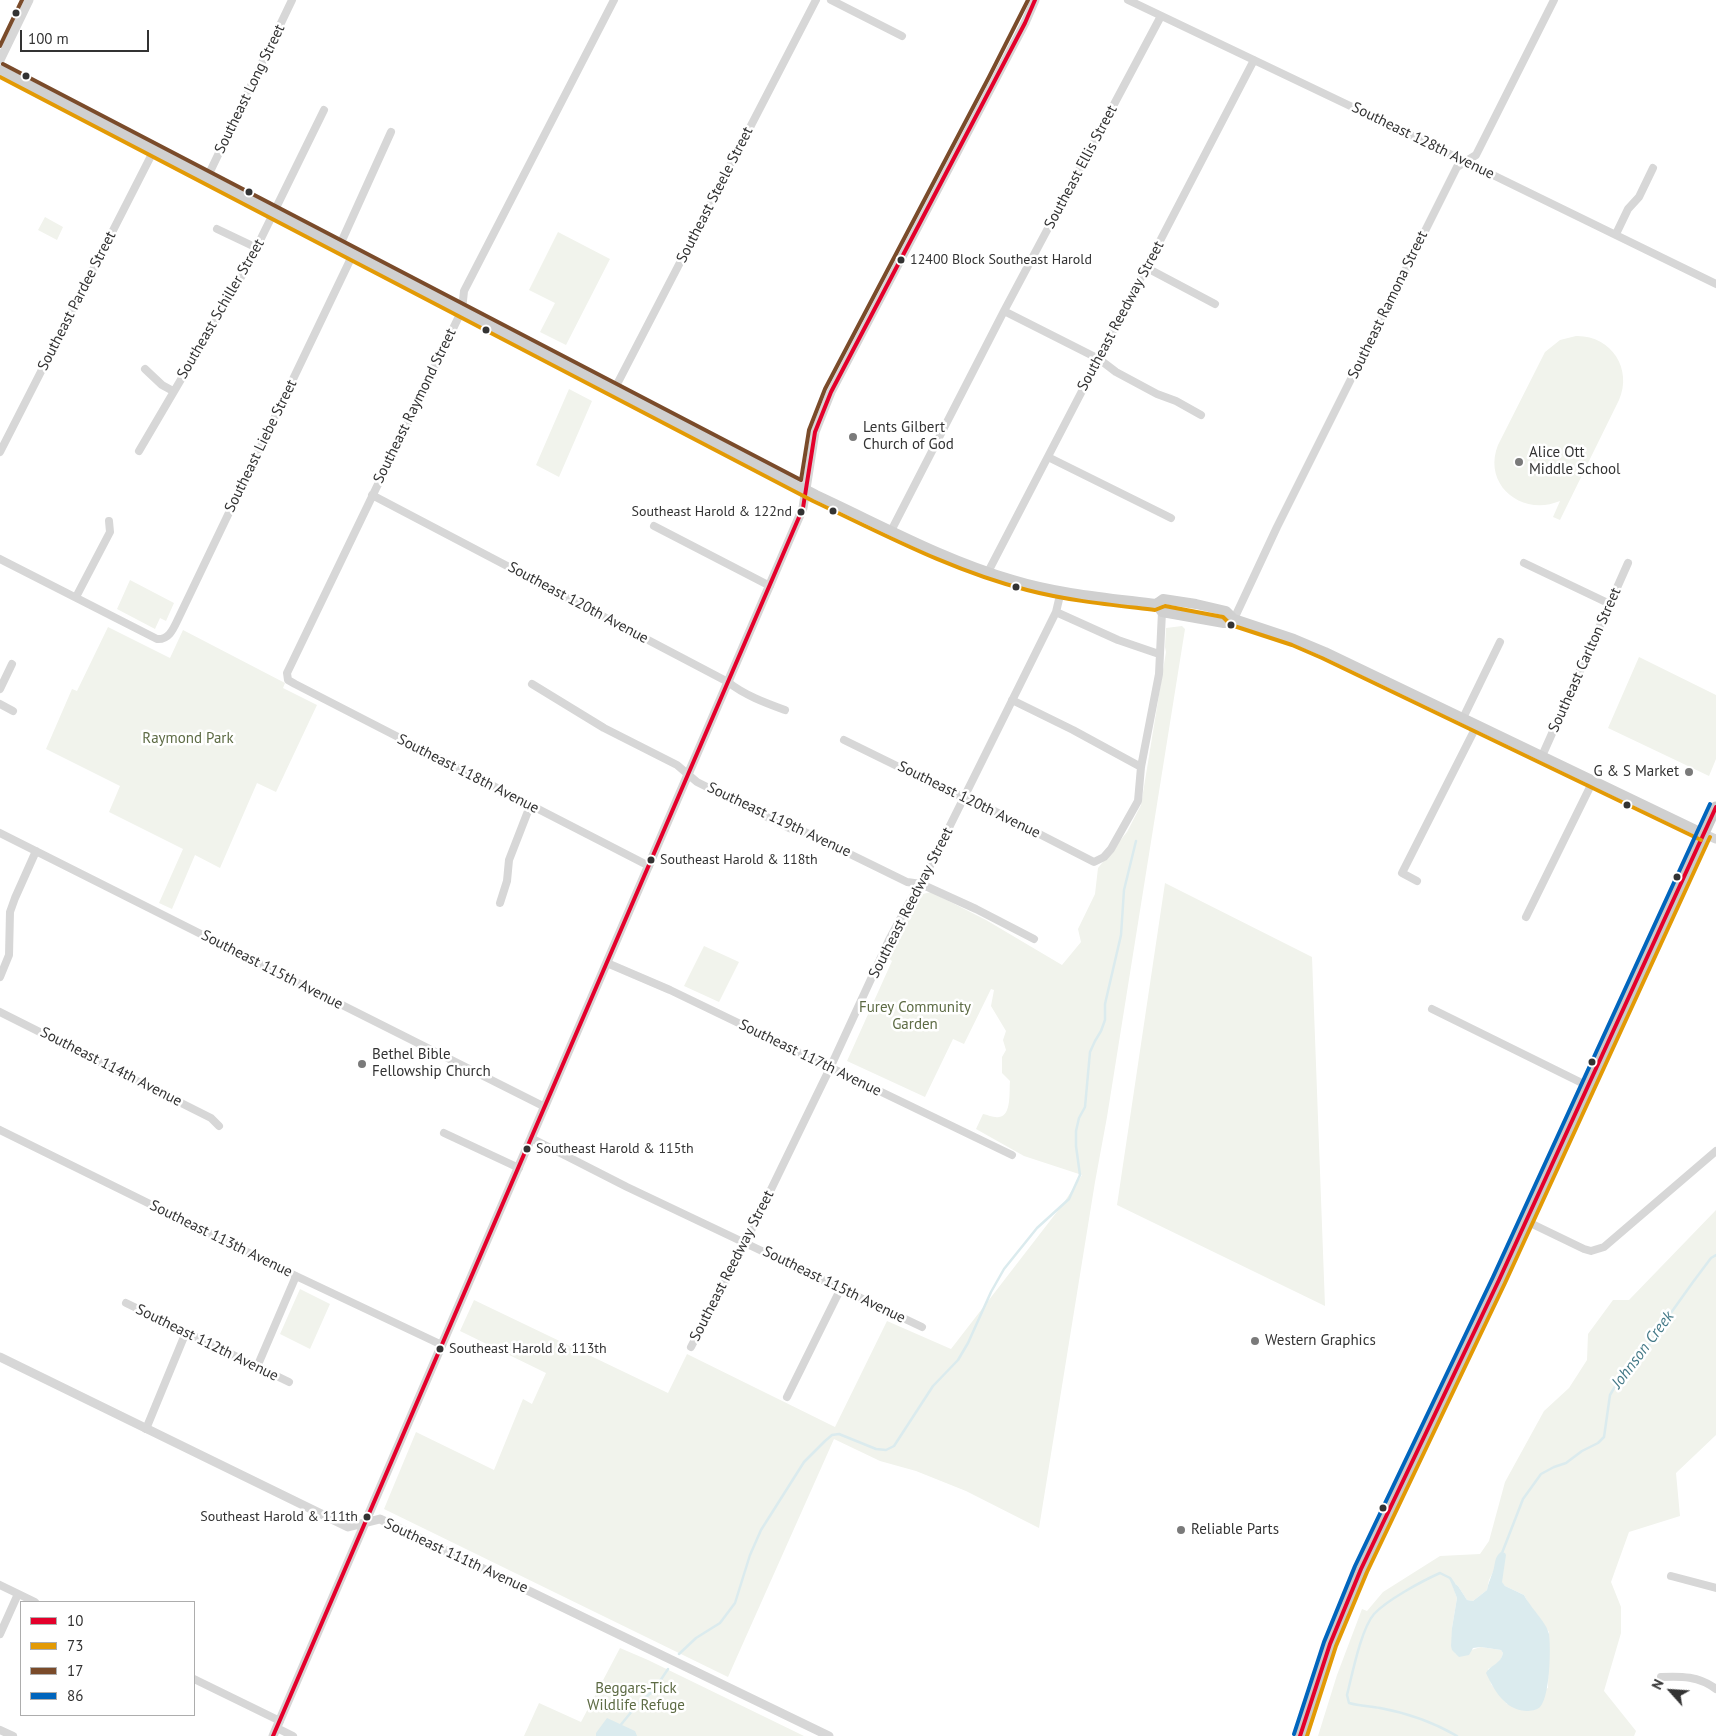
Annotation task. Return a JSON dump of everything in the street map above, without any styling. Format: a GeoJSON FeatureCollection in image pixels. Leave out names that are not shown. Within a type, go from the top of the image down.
{"type":"FeatureCollection","features":[{"type":"Feature","properties":{"kind":"main road"},"geometry":{"type":"LineString","coordinates":[[0,70],[806,490],[950,558],[1014,580],[1061,592],[1159,608],[1163,599],[1226,611],[1234,619],[1272,631],[1319,650],[1704,834]]}},
{"type":"Feature","properties":{"kind":"main road"},"geometry":{"type":"LineString","coordinates":[[1300,1736],[1328,1651],[1361,1569],[1526,1221],[1716,807]]}},
{"type":"Feature","properties":{"kind":"street"},"geometry":{"type":"LineString","coordinates":[[0,60],[29,0]]}},
{"type":"Feature","properties":{"kind":"street","name":"Southeast Long Street"},"geometry":{"type":"LineString","coordinates":[[207,178],[292,0]]}},
{"type":"Feature","properties":{"kind":"street","name":"Southeast Raymond Street"},"geometry":{"type":"LineString","coordinates":[[288,680],[287,673],[462,310],[464,292],[614,0]]}},
{"type":"Feature","properties":{"kind":"street","name":"Southeast Steele Street"},"geometry":{"type":"LineString","coordinates":[[614,390],[816,0]]}},
{"type":"Feature","properties":{"kind":"street"},"geometry":{"type":"LineString","coordinates":[[831,0],[902,36]]}},
{"type":"Feature","properties":{"kind":"street"},"geometry":{"type":"LineString","coordinates":[[276,1728],[803,508],[814,432],[831,392],[1000,72],[1035,0]]}},
{"type":"Feature","properties":{"kind":"street","name":"Southeast 128th Avenue"},"geometry":{"type":"LineString","coordinates":[[1128,0],[1466,161],[1716,284]]}},
{"type":"Feature","properties":{"kind":"street","name":"Southeast Ramona Street"},"geometry":{"type":"LineString","coordinates":[[1234,619],[1280,521],[1457,167],[1476,155],[1554,0]]}},
{"type":"Feature","properties":{"kind":"street","name":"Southeast Ellis Street"},"geometry":{"type":"LineString","coordinates":[[891,531],[1004,311],[1161,16]]}},
{"type":"Feature","properties":{"kind":"street","name":"Southeast Reedway Street"},"geometry":{"type":"LineString","coordinates":[[988,572],[1254,60]]}},
{"type":"Feature","properties":{"kind":"street","name":"Southeast Schiller Street"},"geometry":{"type":"LineString","coordinates":[[139,451],[257,248],[324,110]]}},
{"type":"Feature","properties":{"kind":"street"},"geometry":{"type":"LineString","coordinates":[[339,247],[391,132]]}},
{"type":"Feature","properties":{"kind":"street","name":"Southeast Pardee Street"},"geometry":{"type":"LineString","coordinates":[[0,452],[154,150]]}},
{"type":"Feature","properties":{"kind":"street"},"geometry":{"type":"LineString","coordinates":[[1616,234],[1628,209],[1639,197],[1653,168]]}},
{"type":"Feature","properties":{"kind":"street"},"geometry":{"type":"LineString","coordinates":[[217,229],[257,248]]}},
{"type":"Feature","properties":{"kind":"street","name":"Southeast Liebe Street"},"geometry":{"type":"LineString","coordinates":[[76,597],[155,638],[160,639],[171,633],[352,254]]}},
{"type":"Feature","properties":{"kind":"street"},"geometry":{"type":"LineString","coordinates":[[1147,268],[1214,304]]}},
{"type":"Feature","properties":{"kind":"street"},"geometry":{"type":"LineString","coordinates":[[1004,311],[1099,359],[1132,381],[1201,415]]}},
{"type":"Feature","properties":{"kind":"street"},"geometry":{"type":"LineString","coordinates":[[145,370],[162,385],[173,391]]}},
{"type":"Feature","properties":{"kind":"street"},"geometry":{"type":"LineString","coordinates":[[1048,457],[1171,518]]}},
{"type":"Feature","properties":{"kind":"street","name":"Southeast 120th Avenue"},"geometry":{"type":"LineString","coordinates":[[372,495],[728,682],[736,688],[771,706],[785,710]]}},
{"type":"Feature","properties":{"kind":"street"},"geometry":{"type":"LineString","coordinates":[[0,559],[76,597],[110,532],[109,521]]}},
{"type":"Feature","properties":{"kind":"street"},"geometry":{"type":"LineString","coordinates":[[654,526],[770,586]]}},
{"type":"Feature","properties":{"kind":"street"},"geometry":{"type":"LineString","coordinates":[[1524,563],[1610,604]]}},
{"type":"Feature","properties":{"kind":"street","name":"Southeast Carlton Street"},"geometry":{"type":"LineString","coordinates":[[1542,756],[1628,563]]}},
{"type":"Feature","properties":{"kind":"street","name":"Southeast Reedway Street"},"geometry":{"type":"LineString","coordinates":[[692,1347],[745,1243],[890,940],[921,884],[1056,612],[1061,592]]}},
{"type":"Feature","properties":{"kind":"street"},"geometry":{"type":"LineString","coordinates":[[1012,700],[1141,767],[1159,674],[1159,608]]}},
{"type":"Feature","properties":{"kind":"street"},"geometry":{"type":"LineString","coordinates":[[1056,612],[1118,640],[1159,654]]}},
{"type":"Feature","properties":{"kind":"street"},"geometry":{"type":"LineString","coordinates":[[1463,718],[1500,642]]}},
{"type":"Feature","properties":{"kind":"street"},"geometry":{"type":"LineString","coordinates":[[0,689],[12,664]]}},
{"type":"Feature","properties":{"kind":"street","name":"Southeast 118th Avenue"},"geometry":{"type":"LineString","coordinates":[[288,680],[649,866]]}},
{"type":"Feature","properties":{"kind":"street","name":"Southeast 119th Avenue"},"geometry":{"type":"LineString","coordinates":[[532,684],[604,728],[677,764],[697,782],[789,828],[805,832],[907,882],[921,884],[976,909],[1034,939]]}},
{"type":"Feature","properties":{"kind":"street"},"geometry":{"type":"LineString","coordinates":[[0,704],[14,711]]}},
{"type":"Feature","properties":{"kind":"street"},"geometry":{"type":"LineString","coordinates":[[1418,881],[1402,873],[1477,725]]}},
{"type":"Feature","properties":{"kind":"street","name":"Southeast 120th Avenue"},"geometry":{"type":"LineString","coordinates":[[844,740],[954,794],[965,796],[1094,862],[1104,857],[1111,849],[1138,801],[1141,767]]}},
{"type":"Feature","properties":{"kind":"street"},"geometry":{"type":"LineString","coordinates":[[1526,917],[1593,781]]}},
{"type":"Feature","properties":{"kind":"street"},"geometry":{"type":"LineString","coordinates":[[500,904],[507,881],[509,860],[530,806]]}},
{"type":"Feature","properties":{"kind":"street","name":"Southeast 115th Avenue"},"geometry":{"type":"LineString","coordinates":[[0,833],[545,1107]]}},
{"type":"Feature","properties":{"kind":"street"},"geometry":{"type":"LineString","coordinates":[[1704,834],[1716,840]]}},
{"type":"Feature","properties":{"kind":"street"},"geometry":{"type":"LineString","coordinates":[[0,977],[9,955],[10,912],[36,851]]}},
{"type":"Feature","properties":{"kind":"street","name":"Southeast 117th Avenue"},"geometry":{"type":"LineString","coordinates":[[607,963],[670,990],[1012,1155]]}},
{"type":"Feature","properties":{"kind":"street"},"geometry":{"type":"LineString","coordinates":[[1432,1009],[1588,1086]]}},
{"type":"Feature","properties":{"kind":"street","name":"Southeast 114th Avenue"},"geometry":{"type":"LineString","coordinates":[[0,1012],[211,1118],[218,1126]]}},
{"type":"Feature","properties":{"kind":"street","name":"Southeast 113th Avenue"},"geometry":{"type":"LineString","coordinates":[[0,1130],[442,1346]]}},
{"type":"Feature","properties":{"kind":"street"},"geometry":{"type":"LineString","coordinates":[[444,1133],[519,1168]]}},
{"type":"Feature","properties":{"kind":"street","name":"Southeast 115th Avenue"},"geometry":{"type":"LineString","coordinates":[[531,1138],[627,1187],[922,1327]]}},
{"type":"Feature","properties":{"kind":"street"},"geometry":{"type":"LineString","coordinates":[[1526,1221],[1584,1249],[1597,1250],[1604,1247],[1716,1151]]}},
{"type":"Feature","properties":{"kind":"street"},"geometry":{"type":"LineString","coordinates":[[256,1367],[296,1276]]}},
{"type":"Feature","properties":{"kind":"street"},"geometry":{"type":"LineString","coordinates":[[787,1397],[841,1288]]}},
{"type":"Feature","properties":{"kind":"street","name":"Southeast 112th Avenue"},"geometry":{"type":"LineString","coordinates":[[126,1303],[289,1382]]}},
{"type":"Feature","properties":{"kind":"street"},"geometry":{"type":"LineString","coordinates":[[146,1429],[186,1332]]}},
{"type":"Feature","properties":{"kind":"street","name":"Southeast 111th Avenue"},"geometry":{"type":"LineString","coordinates":[[0,1357],[348,1527],[380,1519],[829,1736]]}},
{"type":"Feature","properties":{"kind":"street"},"geometry":{"type":"LineString","coordinates":[[1671,1576],[1716,1588]]}},
{"type":"Feature","properties":{"kind":"street"},"geometry":{"type":"LineString","coordinates":[[0,1585],[33,1601]]}},
{"type":"Feature","properties":{"kind":"street"},"geometry":{"type":"LineString","coordinates":[[0,1634],[18,1594]]}},
{"type":"Feature","properties":{"kind":"street"},"geometry":{"type":"LineString","coordinates":[[1661,1677],[1687,1676],[1716,1688]]}},
{"type":"Feature","properties":{"kind":"street"},"geometry":{"type":"LineString","coordinates":[[195,1680],[276,1728],[293,1736]]}},
{"type":"Feature","properties":{"kind":"street"},"geometry":{"type":"LineString","coordinates":[[0,1730],[13,1736]]}},
{"type":"Feature","properties":{"kind":"green space"},"geometry":{"type":"Polygon","coordinates":[[[45,217],[63,227],[57,240],[38,230],[45,217]]]}},
{"type":"Feature","properties":{"kind":"green space"},"geometry":{"type":"Polygon","coordinates":[[[558,232],[610,259],[566,345],[540,332],[555,303],[529,290],[558,232]]]}},
{"type":"Feature","properties":{"kind":"green space"},"geometry":{"type":"Polygon","coordinates":[[[1576,336],[1588,337],[1599,341],[1609,348],[1621,366],[1623,388],[1619,400],[1560,520],[1553,517],[1560,501],[1546,505],[1532,505],[1519,501],[1509,494],[1501,485],[1496,473],[1495,460],[1498,445],[1545,352],[1560,340],[1576,336]]]}},
{"type":"Feature","properties":{"kind":"green space"},"geometry":{"type":"Polygon","coordinates":[[[569,389],[592,401],[559,477],[536,465],[569,389]]]}},
{"type":"Feature","properties":{"kind":"green space"},"geometry":{"type":"Polygon","coordinates":[[[130,580],[174,603],[166,621],[160,618],[155,629],[117,609],[130,580]]]}},
{"type":"Feature","properties":{"kind":"green space","name":"Furey Community Garden"},"geometry":{"type":"Polygon","coordinates":[[[1182,626],[1185,629],[1039,1528],[966,1491],[916,1471],[880,1461],[834,1439],[728,1677],[384,1509],[416,1432],[494,1470],[523,1399],[532,1404],[546,1373],[460,1331],[474,1300],[668,1393],[687,1354],[835,1427],[887,1321],[951,1349],[1063,1204],[1082,1175],[1024,1156],[976,1129],[983,1114],[995,1117],[1003,1116],[1009,1102],[1010,1081],[1002,1073],[1002,1057],[1006,1050],[1003,1040],[1006,1031],[991,1006],[994,990],[991,989],[964,1044],[953,1039],[925,1097],[847,1061],[892,961],[887,957],[900,931],[923,894],[931,892],[986,920],[1062,965],[1081,942],[1078,929],[1095,894],[1098,868],[1127,832],[1141,805],[1166,652],[1166,628],[1182,626]]]}},
{"type":"Feature","properties":{"kind":"green space","name":"Raymond Park"},"geometry":{"type":"Polygon","coordinates":[[[108,627],[170,658],[183,630],[285,683],[283,688],[317,705],[276,792],[257,783],[220,868],[195,855],[172,909],[159,903],[183,849],[109,812],[120,786],[46,749],[72,689],[77,691],[108,627]]]}},
{"type":"Feature","properties":{"kind":"green space"},"geometry":{"type":"Polygon","coordinates":[[[1639,657],[1716,695],[1716,759],[1709,776],[1608,728],[1639,657]]]}},
{"type":"Feature","properties":{"kind":"green space"},"geometry":{"type":"Polygon","coordinates":[[[1165,883],[1312,957],[1325,1306],[1117,1205],[1165,883]]]}},
{"type":"Feature","properties":{"kind":"green space"},"geometry":{"type":"Polygon","coordinates":[[[704,946],[739,962],[719,1002],[684,986],[704,946]]]}},
{"type":"Feature","properties":{"kind":"green space"},"geometry":{"type":"Polygon","coordinates":[[[1716,1210],[1716,1435],[1676,1473],[1680,1516],[1629,1532],[1611,1582],[1621,1607],[1621,1633],[1604,1691],[1636,1731],[1634,1736],[1318,1736],[1337,1675],[1362,1609],[1367,1611],[1383,1592],[1440,1556],[1480,1554],[1489,1541],[1505,1482],[1544,1411],[1569,1388],[1587,1360],[1588,1334],[1613,1300],[1629,1300],[1716,1210]],[[1493,1572],[1487,1590],[1473,1601],[1467,1600],[1458,1586],[1451,1581],[1457,1598],[1452,1628],[1455,1653],[1458,1654],[1481,1647],[1501,1650],[1503,1653],[1500,1661],[1488,1669],[1491,1684],[1507,1704],[1548,1688],[1549,1632],[1524,1595],[1505,1586],[1493,1572]]]}},
{"type":"Feature","properties":{"kind":"green space"},"geometry":{"type":"Polygon","coordinates":[[[300,1289],[330,1304],[310,1349],[280,1334],[300,1289]]]}},
{"type":"Feature","properties":{"kind":"green space","name":"Beggars-Tick Wildlife Refuge"},"geometry":{"type":"Polygon","coordinates":[[[620,1648],[804,1736],[524,1736],[539,1703],[581,1722],[620,1648]]]}},
{"type":"Feature","properties":{"kind":"shaded area"},"geometry":{"type":"Polygon","coordinates":[[[1501,1552],[1506,1555],[1502,1582],[1505,1586],[1524,1595],[1549,1634],[1550,1661],[1546,1693],[1540,1707],[1532,1711],[1519,1710],[1506,1703],[1489,1679],[1486,1673],[1502,1657],[1503,1653],[1501,1650],[1481,1647],[1473,1648],[1469,1655],[1459,1657],[1452,1650],[1451,1646],[1457,1598],[1450,1580],[1458,1586],[1467,1600],[1473,1601],[1487,1590],[1496,1559],[1501,1552]]]}},
{"type":"Feature","properties":{"kind":"shaded area"},"geometry":{"type":"Polygon","coordinates":[[[607,1718],[635,1731],[637,1736],[596,1736],[596,1733],[607,1718]]]}},
{"type":"Feature","properties":{"kind":"waterway"},"geometry":{"type":"LineString","coordinates":[[679,1654],[696,1638],[720,1623],[735,1603],[750,1555],[761,1530],[804,1462],[832,1435],[839,1434],[876,1449],[886,1450],[894,1446],[933,1386],[958,1360],[1004,1269],[1037,1228],[1069,1199],[1080,1175],[1076,1131],[1079,1118],[1085,1107],[1090,1052],[1105,1020],[1105,1004],[1121,935],[1124,890],[1136,841]]}},
{"type":"Feature","properties":{"kind":"waterway","name":"Johnson Creek"},"geometry":{"type":"LineString","coordinates":[[1502,1553],[1523,1499],[1541,1474],[1566,1463],[1582,1451],[1598,1443],[1604,1437],[1610,1395],[1617,1383],[1643,1354],[1693,1282],[1711,1258],[1716,1255]]}},
{"type":"Feature","properties":{"kind":"waterway","name":"Johnson Creek"},"geometry":{"type":"LineString","coordinates":[[1454,1584],[1450,1578],[1440,1573],[1396,1597],[1374,1614],[1361,1641],[1347,1695],[1349,1703],[1410,1715],[1439,1726],[1457,1736]]}},
{"type":"Feature","properties":{"kind":"waterway"},"geometry":{"type":"LineString","coordinates":[[619,1727],[637,1705],[654,1690],[668,1669]]}},
{"type":"Feature","properties":{"kind":"transit line","name":"17"},"geometry":{"type":"LineString","coordinates":[[0,46],[22,0]]}},
{"type":"Feature","properties":{"kind":"transit line","name":"17"},"geometry":{"type":"LineString","coordinates":[[3,64],[801,480],[809,430],[825,389],[1028,0]]}},
{"type":"Feature","properties":{"kind":"transit line","name":"10"},"geometry":{"type":"LineString","coordinates":[[273,1736],[803,508],[815,432],[831,392],[1025,23],[1035,0]]}},
{"type":"Feature","properties":{"kind":"transit line","name":"73"},"geometry":{"type":"LineString","coordinates":[[0,77],[813,501],[918,551],[972,573],[1043,594],[1155,610],[1165,606],[1223,617],[1231,625],[1292,645],[1322,658],[1701,840]]}},
{"type":"Feature","properties":{"kind":"transit line","name":"86"},"geometry":{"type":"LineString","coordinates":[[1294,1734],[1324,1642],[1355,1566],[1493,1277],[1710,804]]}},
{"type":"Feature","properties":{"kind":"transit line","name":"10"},"geometry":{"type":"LineString","coordinates":[[1300,1736],[1330,1644],[1361,1569],[1499,1280],[1716,807]]}},
{"type":"Feature","properties":{"kind":"transit line","name":"73"},"geometry":{"type":"LineString","coordinates":[[1307,1736],[1336,1646],[1367,1572],[1505,1283],[1710,837]]}},
{"type":"Feature","properties":{"kind":"place","name":"12400 Block Southeast Harold"},"geometry":{"type":"Point","coordinates":[901,260]}},
{"type":"Feature","properties":{"kind":"place","name":"Lents Gilbert Church of God"},"geometry":{"type":"Point","coordinates":[853,437]}},
{"type":"Feature","properties":{"kind":"place","name":"Alice Ott Middle School"},"geometry":{"type":"Point","coordinates":[1519,462]}},
{"type":"Feature","properties":{"kind":"place","name":"Southeast Harold & 122nd"},"geometry":{"type":"Point","coordinates":[801,512]}},
{"type":"Feature","properties":{"kind":"place","name":"G & S Market"},"geometry":{"type":"Point","coordinates":[1689,772]}},
{"type":"Feature","properties":{"kind":"place","name":"Southeast Harold & 118th"},"geometry":{"type":"Point","coordinates":[651,860]}},
{"type":"Feature","properties":{"kind":"place","name":"Bethel Bible Fellowship Church"},"geometry":{"type":"Point","coordinates":[362,1064]}},
{"type":"Feature","properties":{"kind":"place","name":"Southeast Harold & 115th"},"geometry":{"type":"Point","coordinates":[527,1149]}},
{"type":"Feature","properties":{"kind":"place","name":"Western Graphics"},"geometry":{"type":"Point","coordinates":[1255,1341]}},
{"type":"Feature","properties":{"kind":"place","name":"Southeast Harold & 113th"},"geometry":{"type":"Point","coordinates":[440,1349]}},
{"type":"Feature","properties":{"kind":"place","name":"Southeast Harold & 111th"},"geometry":{"type":"Point","coordinates":[367,1517]}},
{"type":"Feature","properties":{"kind":"place","name":"Reliable Parts"},"geometry":{"type":"Point","coordinates":[1181,1530]}}]}
